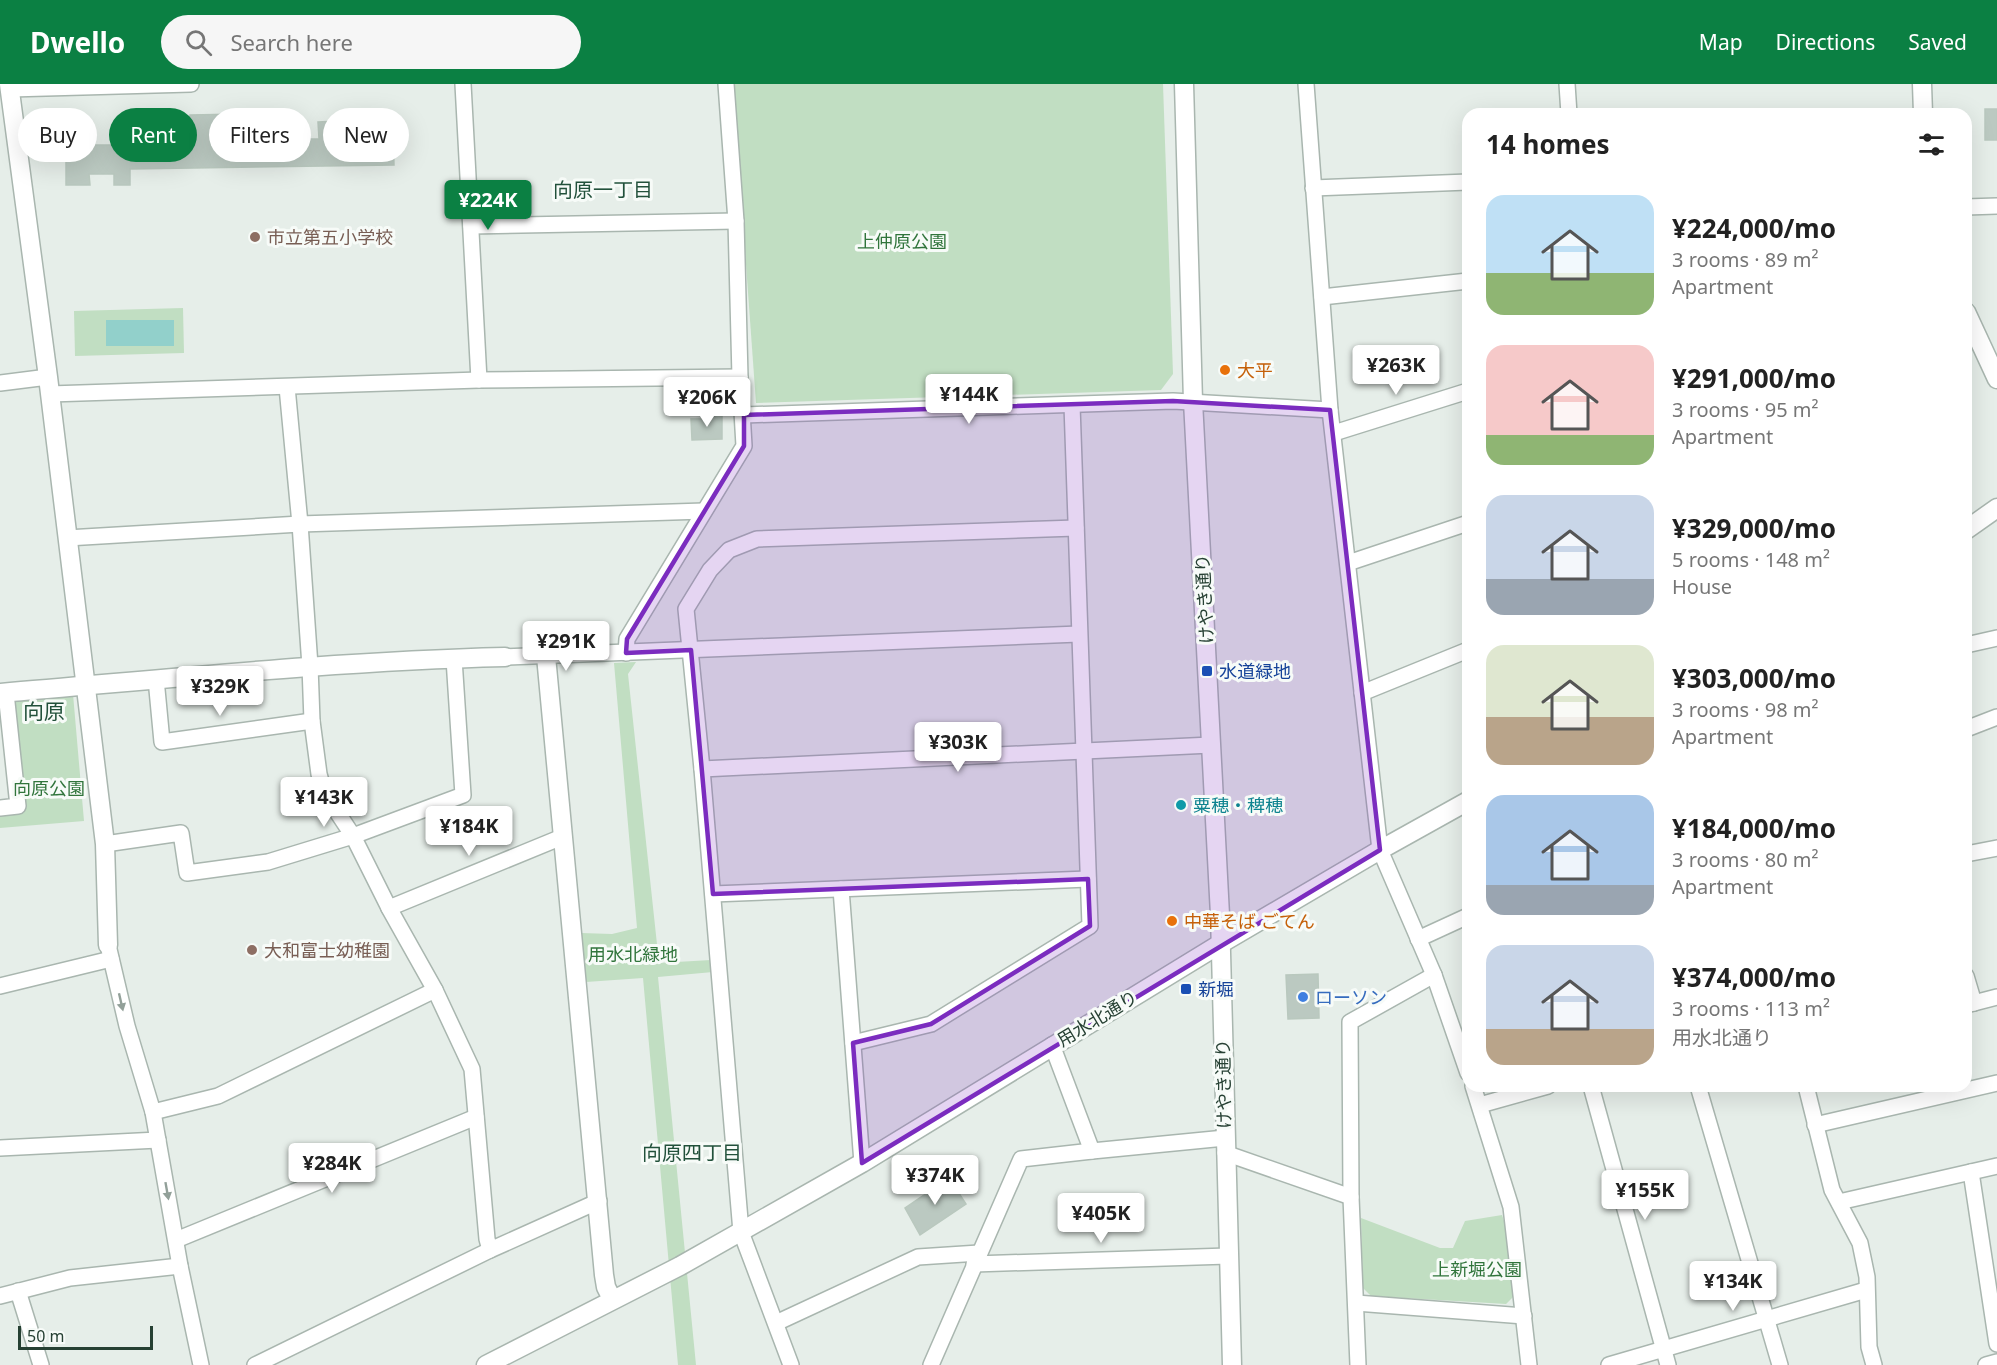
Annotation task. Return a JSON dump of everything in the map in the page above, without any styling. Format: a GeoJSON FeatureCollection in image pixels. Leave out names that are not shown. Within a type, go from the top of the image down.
{"type":"FeatureCollection","features":[{"type":"Feature","properties":{"kind":"street"},"geometry":{"type":"LineString","coordinates":[[191,84],[9,86],[7,122],[49,385],[105,844],[110,952],[126,1026],[153,1112],[180,1266],[201,1365]]}},
{"type":"Feature","properties":{"kind":"street"},"geometry":{"type":"LineString","coordinates":[[463,84],[479,380]]}},
{"type":"Feature","properties":{"kind":"street"},"geometry":{"type":"LineString","coordinates":[[626,652],[627,639],[744,446],[736,221],[726,84]]}},
{"type":"Feature","properties":{"kind":"street","name":"けやき通り"},"geometry":{"type":"LineString","coordinates":[[1184,84],[1193,401],[1220,944],[1232,1365]]}},
{"type":"Feature","properties":{"kind":"street"},"geometry":{"type":"LineString","coordinates":[[1306,84],[1330,410],[1380,850],[1434,975],[1462,1056]]}},
{"type":"Feature","properties":{"kind":"street"},"geometry":{"type":"LineString","coordinates":[[1567,84],[1569,108]]}},
{"type":"Feature","properties":{"kind":"street"},"geometry":{"type":"LineString","coordinates":[[1922,84],[1923,108]]}},
{"type":"Feature","properties":{"kind":"street"},"geometry":{"type":"LineString","coordinates":[[1313,188],[1462,182]]}},
{"type":"Feature","properties":{"kind":"street"},"geometry":{"type":"LineString","coordinates":[[1972,207],[1997,206]]}},
{"type":"Feature","properties":{"kind":"street"},"geometry":{"type":"LineString","coordinates":[[471,226],[736,221]]}},
{"type":"Feature","properties":{"kind":"street"},"geometry":{"type":"LineString","coordinates":[[1322,297],[1462,281]]}},
{"type":"Feature","properties":{"kind":"street"},"geometry":{"type":"LineString","coordinates":[[1972,325],[1997,379]]}},
{"type":"Feature","properties":{"kind":"street"},"geometry":{"type":"LineString","coordinates":[[0,383],[287,387],[479,380],[740,377]]}},
{"type":"Feature","properties":{"kind":"street"},"geometry":{"type":"LineString","coordinates":[[287,387],[300,524],[312,721],[319,774],[324,792],[353,836],[389,908],[435,990],[472,1069],[487,1239],[490,1250]]}},
{"type":"Feature","properties":{"kind":"street"},"geometry":{"type":"LineString","coordinates":[[1334,433],[1462,393]]}},
{"type":"Feature","properties":{"kind":"street"},"geometry":{"type":"LineString","coordinates":[[744,415],[1193,401],[1330,410]]}},
{"type":"Feature","properties":{"kind":"street"},"geometry":{"type":"LineString","coordinates":[[853,1043],[931,1024],[1090,926],[1072,405]]}},
{"type":"Feature","properties":{"kind":"street"},"geometry":{"type":"LineString","coordinates":[[1972,526],[1997,508]]}},
{"type":"Feature","properties":{"kind":"street"},"geometry":{"type":"LineString","coordinates":[[67,538],[300,524],[704,512]]}},
{"type":"Feature","properties":{"kind":"street"},"geometry":{"type":"LineString","coordinates":[[1348,563],[1462,525]]}},
{"type":"Feature","properties":{"kind":"street"},"geometry":{"type":"LineString","coordinates":[[791,1365],[776,1323],[735,1235],[713,894],[686,609],[710,570],[729,550],[757,539],[1076,528]]}},
{"type":"Feature","properties":{"kind":"street"},"geometry":{"type":"LineString","coordinates":[[0,808],[18,806],[3,693],[310,666],[454,658],[1079,634]]}},
{"type":"Feature","properties":{"kind":"street"},"geometry":{"type":"LineString","coordinates":[[1972,644],[1997,638]]}},
{"type":"Feature","properties":{"kind":"street"},"geometry":{"type":"LineString","coordinates":[[1362,693],[1462,652]]}},
{"type":"Feature","properties":{"kind":"street"},"geometry":{"type":"LineString","coordinates":[[546,656],[606,1287],[612,1299]]}},
{"type":"Feature","properties":{"kind":"street"},"geometry":{"type":"LineString","coordinates":[[105,844],[181,833],[187,873],[268,862],[353,836],[463,795],[454,658]]}},
{"type":"Feature","properties":{"kind":"street"},"geometry":{"type":"LineString","coordinates":[[156,679],[162,742],[312,721]]}},
{"type":"Feature","properties":{"kind":"street"},"geometry":{"type":"LineString","coordinates":[[1972,727],[1997,717]]}},
{"type":"Feature","properties":{"kind":"street"},"geometry":{"type":"LineString","coordinates":[[702,769],[1211,745]]}},
{"type":"Feature","properties":{"kind":"street","name":"用水北通り"},"geometry":{"type":"LineString","coordinates":[[486,1365],[735,1235],[862,1163],[1220,944],[1462,804]]}},
{"type":"Feature","properties":{"kind":"street"},"geometry":{"type":"LineString","coordinates":[[389,908],[562,837]]}},
{"type":"Feature","properties":{"kind":"street"},"geometry":{"type":"LineString","coordinates":[[1972,853],[1997,848]]}},
{"type":"Feature","properties":{"kind":"street"},"geometry":{"type":"LineString","coordinates":[[713,894],[1088,879]]}},
{"type":"Feature","properties":{"kind":"street"},"geometry":{"type":"LineString","coordinates":[[841,888],[862,1163]]}},
{"type":"Feature","properties":{"kind":"street"},"geometry":{"type":"LineString","coordinates":[[1418,939],[1462,919]]}},
{"type":"Feature","properties":{"kind":"street"},"geometry":{"type":"LineString","coordinates":[[0,986],[110,952]]}},
{"type":"Feature","properties":{"kind":"street"},"geometry":{"type":"LineString","coordinates":[[1358,1365],[1352,1197],[1350,1022],[1434,975]]}},
{"type":"Feature","properties":{"kind":"street"},"geometry":{"type":"LineString","coordinates":[[153,1112],[218,1096],[435,990]]}},
{"type":"Feature","properties":{"kind":"street"},"geometry":{"type":"LineString","coordinates":[[1972,1003],[1997,997]]}},
{"type":"Feature","properties":{"kind":"street"},"geometry":{"type":"LineString","coordinates":[[1052,1045],[1092,1150]]}},
{"type":"Feature","properties":{"kind":"street"},"geometry":{"type":"LineString","coordinates":[[1972,1089],[1997,1083]]}},
{"type":"Feature","properties":{"kind":"street"},"geometry":{"type":"LineString","coordinates":[[1475,1092],[1511,1207],[1529,1365]]}},
{"type":"Feature","properties":{"kind":"street"},"geometry":{"type":"LineString","coordinates":[[1480,1105],[1527,1092]]}},
{"type":"Feature","properties":{"kind":"street"},"geometry":{"type":"LineString","coordinates":[[1593,1092],[1668,1365]]}},
{"type":"Feature","properties":{"kind":"street"},"geometry":{"type":"LineString","coordinates":[[1700,1092],[1780,1365]]}},
{"type":"Feature","properties":{"kind":"street"},"geometry":{"type":"LineString","coordinates":[[1807,1092],[1832,1190],[1860,1243],[1867,1277],[1869,1347],[1874,1365]]}},
{"type":"Feature","properties":{"kind":"street"},"geometry":{"type":"LineString","coordinates":[[1815,1125],[1958,1092]]}},
{"type":"Feature","properties":{"kind":"street"},"geometry":{"type":"LineString","coordinates":[[176,1240],[476,1117]]}},
{"type":"Feature","properties":{"kind":"street"},"geometry":{"type":"LineString","coordinates":[[0,1148],[159,1140]]}},
{"type":"Feature","properties":{"kind":"street"},"geometry":{"type":"LineString","coordinates":[[932,1365],[1021,1159],[1092,1150],[1225,1145],[1352,1197]]}},
{"type":"Feature","properties":{"kind":"street"},"geometry":{"type":"LineString","coordinates":[[1839,1202],[1997,1166]]}},
{"type":"Feature","properties":{"kind":"street"},"geometry":{"type":"LineString","coordinates":[[1971,1172],[1995,1310],[1997,1344]]}},
{"type":"Feature","properties":{"kind":"street"},"geometry":{"type":"LineString","coordinates":[[255,1365],[490,1250],[599,1202]]}},
{"type":"Feature","properties":{"kind":"street"},"geometry":{"type":"LineString","coordinates":[[776,1323],[918,1257],[1228,1256]]}},
{"type":"Feature","properties":{"kind":"street"},"geometry":{"type":"LineString","coordinates":[[0,1296],[70,1278],[180,1266]]}},
{"type":"Feature","properties":{"kind":"street"},"geometry":{"type":"LineString","coordinates":[[1610,1365],[1866,1290]]}},
{"type":"Feature","properties":{"kind":"street"},"geometry":{"type":"LineString","coordinates":[[18,1291],[41,1365]]}},
{"type":"Feature","properties":{"kind":"street"},"geometry":{"type":"LineString","coordinates":[[1356,1303],[1524,1317]]}},
{"type":"Feature","properties":{"kind":"street"},"geometry":{"type":"LineString","coordinates":[[1986,1365],[1997,1362]]}},
{"type":"Feature","properties":{"kind":"highlighted area"},"geometry":{"type":"Polygon","coordinates":[[[1173,401],[1330,410],[1380,850],[862,1163],[853,1043],[931,1024],[1090,926],[1088,879],[713,894],[691,650],[626,653],[627,639],[744,446],[744,415],[1173,401]]]}},
{"type":"Feature","properties":{"kind":"green space","name":"上仲原公園"},"geometry":{"type":"Polygon","coordinates":[[[733,84],[1163,84],[1173,374],[1161,390],[756,403],[733,84]]]}},
{"type":"Feature","properties":{"kind":"green space"},"geometry":{"type":"Polygon","coordinates":[[[183,308],[184,353],[75,356],[74,311],[183,308]]]}},
{"type":"Feature","properties":{"kind":"green space","name":"用水北緑地"},"geometry":{"type":"Polygon","coordinates":[[[636,662],[628,674],[659,963],[711,960],[713,972],[658,977],[696,1365],[678,1365],[643,978],[586,982],[581,933],[612,934],[637,928],[614,663],[636,662]]]}},
{"type":"Feature","properties":{"kind":"green space","name":"向原公園"},"geometry":{"type":"Polygon","coordinates":[[[73,694],[84,821],[0,828],[0,810],[19,808],[11,700],[73,694]]]}},
{"type":"Feature","properties":{"kind":"green space","name":"上新堀公園"},"geometry":{"type":"Polygon","coordinates":[[[1502,1215],[1506,1227],[1513,1297],[1506,1304],[1371,1296],[1363,1288],[1361,1218],[1440,1248],[1453,1248],[1465,1221],[1502,1215]]]}},
{"type":"Feature","properties":{"kind":"water"},"geometry":{"type":"Polygon","coordinates":[[[106,320],[174,320],[174,346],[106,346],[106,320]]]}},
{"type":"Feature","properties":{"kind":"building"},"geometry":{"type":"Polygon","coordinates":[[[1985,109],[1997,109],[1997,140],[1985,140],[1985,109]]]}},
{"type":"Feature","properties":{"kind":"building"},"geometry":{"type":"Polygon","coordinates":[[[197,115],[209,115],[209,162],[311,162],[311,139],[319,139],[318,122],[323,122],[323,162],[394,162],[394,165],[130,169],[130,185],[114,185],[114,174],[89,174],[90,185],[66,185],[66,162],[97,162],[97,145],[109,145],[109,162],[197,162],[197,115]]]}},
{"type":"Feature","properties":{"kind":"building"},"geometry":{"type":"Polygon","coordinates":[[[722,415],[722,439],[692,440],[691,419],[722,415]]]}},
{"type":"Feature","properties":{"kind":"building","name":"ローソン"},"geometry":{"type":"Polygon","coordinates":[[[1318,974],[1319,1018],[1288,1019],[1286,975],[1318,974]]]}},
{"type":"Feature","properties":{"kind":"building"},"geometry":{"type":"Polygon","coordinates":[[[949,1178],[966,1204],[920,1235],[905,1208],[949,1178]]]}},
{"type":"Feature","properties":{"kind":"place","name":"市立第五小学校"},"geometry":{"type":"Point","coordinates":[255,237]}},
{"type":"Feature","properties":{"kind":"place","name":"大平"},"geometry":{"type":"Point","coordinates":[1225,370]}},
{"type":"Feature","properties":{"kind":"place","name":"水道緑地"},"geometry":{"type":"Point","coordinates":[1207,671]}},
{"type":"Feature","properties":{"kind":"place","name":"粟穂・稗穂"},"geometry":{"type":"Point","coordinates":[1181,805]}},
{"type":"Feature","properties":{"kind":"place","name":"中華そば ごてん"},"geometry":{"type":"Point","coordinates":[1172,921]}},
{"type":"Feature","properties":{"kind":"place","name":"大和富士幼稚園"},"geometry":{"type":"Point","coordinates":[252,950]}},
{"type":"Feature","properties":{"kind":"place","name":"新堀"},"geometry":{"type":"Point","coordinates":[1186,989]}},
{"type":"Feature","properties":{"kind":"place","name":"ローソン"},"geometry":{"type":"Point","coordinates":[1303,997]}},
{"type":"Feature","properties":{"kind":"district","name":"向原一丁目"},"geometry":{"type":"Point","coordinates":[603,189]}},
{"type":"Feature","properties":{"kind":"district","name":"向原"},"geometry":{"type":"Point","coordinates":[44,711]}},
{"type":"Feature","properties":{"kind":"district","name":"向原四丁目"},"geometry":{"type":"Point","coordinates":[692,1152]}}]}
